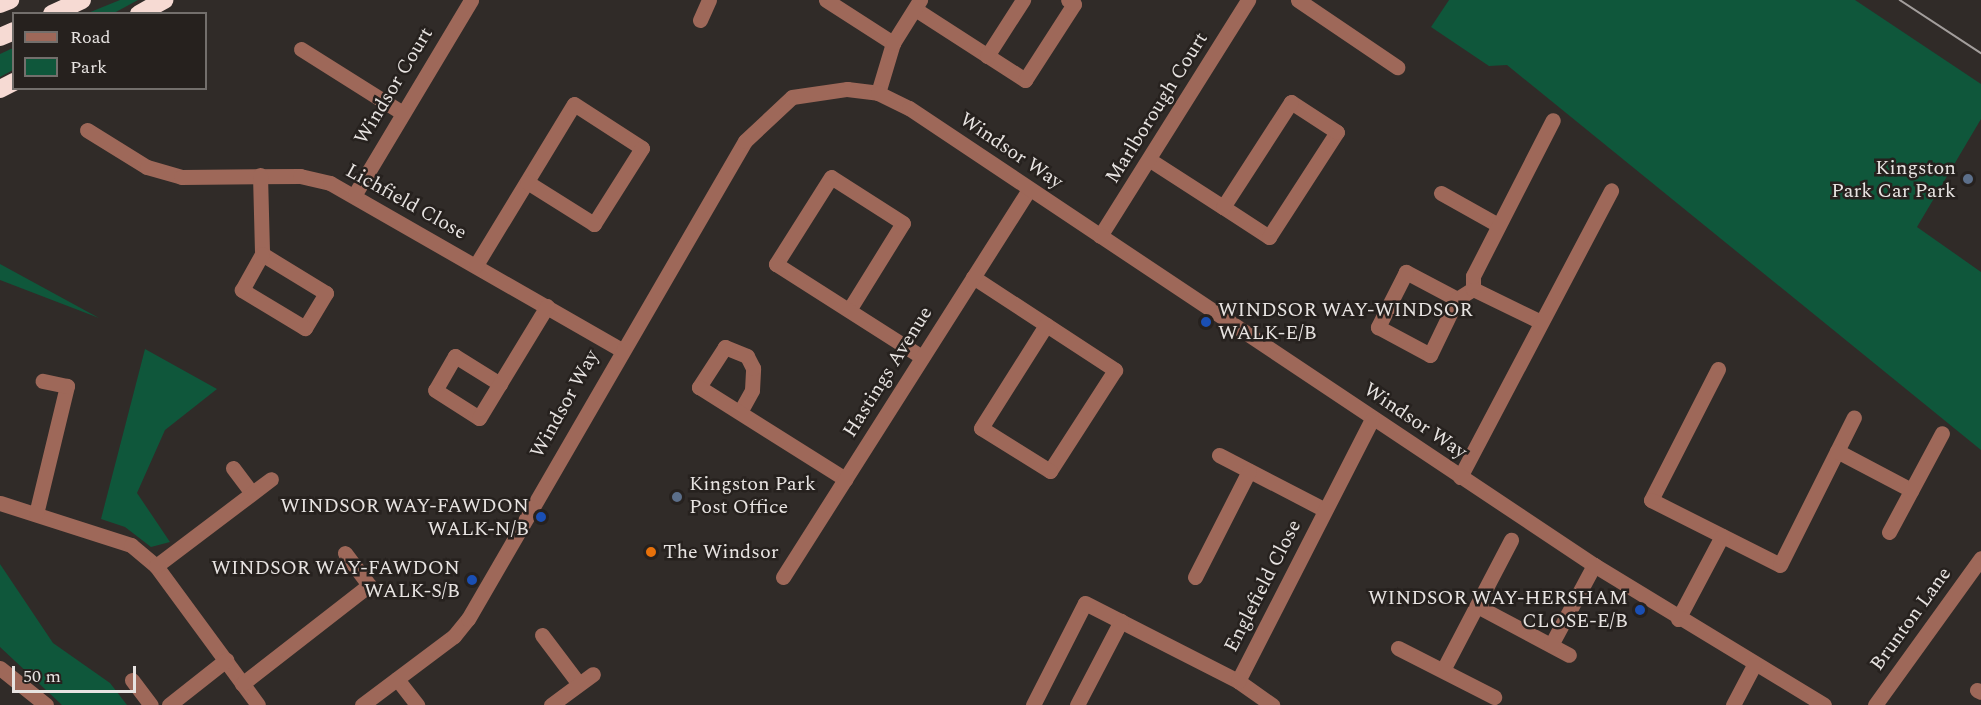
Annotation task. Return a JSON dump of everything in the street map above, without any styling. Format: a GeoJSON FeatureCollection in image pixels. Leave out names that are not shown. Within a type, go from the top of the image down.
{"type":"FeatureCollection","features":[{"type":"Feature","properties":{"kind":"highway"},"geometry":{"type":"LineString","coordinates":[[0,4],[10,0]]}},
{"type":"Feature","properties":{"kind":"highway"},"geometry":{"type":"LineString","coordinates":[[56,12],[82,0]]}},
{"type":"Feature","properties":{"kind":"highway"},"geometry":{"type":"LineString","coordinates":[[143,12],[164,0]]}},
{"type":"Feature","properties":{"kind":"street","name":"Windsor Court"},"geometry":{"type":"LineString","coordinates":[[355,194],[401,112],[471,0]]}},
{"type":"Feature","properties":{"kind":"street"},"geometry":{"type":"LineString","coordinates":[[700,20],[708,0]]}},
{"type":"Feature","properties":{"kind":"street"},"geometry":{"type":"LineString","coordinates":[[826,0],[893,43]]}},
{"type":"Feature","properties":{"kind":"street"},"geometry":{"type":"LineString","coordinates":[[987,56],[1023,0]]}},
{"type":"Feature","properties":{"kind":"street"},"geometry":{"type":"LineString","coordinates":[[878,93],[893,43],[918,4],[987,56],[1025,80],[1074,4],[1068,0]]}},
{"type":"Feature","properties":{"kind":"street","name":"Marlborough Court"},"geometry":{"type":"LineString","coordinates":[[1100,236],[1150,160],[1248,0]]}},
{"type":"Feature","properties":{"kind":"street"},"geometry":{"type":"LineString","coordinates":[[1298,0],[1397,67]]}},
{"type":"Feature","properties":{"kind":"street"},"geometry":{"type":"LineString","coordinates":[[301,49],[401,112]]}},
{"type":"Feature","properties":{"kind":"street","name":"Windsor Way"},"geometry":{"type":"LineString","coordinates":[[362,705],[454,636],[468,619],[620,349],[745,141],[767,116],[792,97],[818,91],[878,93],[1029,189],[1594,565],[1678,619],[1824,705]]}},
{"type":"Feature","properties":{"kind":"street"},"geometry":{"type":"LineString","coordinates":[[1150,160],[1269,237],[1337,132],[1291,102],[1223,207]]}},
{"type":"Feature","properties":{"kind":"street"},"geometry":{"type":"LineString","coordinates":[[476,265],[573,104],[642,148],[594,224],[527,182]]}},
{"type":"Feature","properties":{"kind":"street"},"geometry":{"type":"LineString","coordinates":[[1473,289],[1473,276],[1553,120]]}},
{"type":"Feature","properties":{"kind":"street","name":"Lichfield Close"},"geometry":{"type":"LineString","coordinates":[[87,130],[147,167],[181,177],[260,174],[300,176],[355,194],[620,349]]}},
{"type":"Feature","properties":{"kind":"street"},"geometry":{"type":"LineString","coordinates":[[260,174],[262,254],[242,290],[304,328],[326,293],[262,254]]}},
{"type":"Feature","properties":{"kind":"street"},"geometry":{"type":"LineString","coordinates":[[849,310],[903,223],[831,177],[776,264],[922,357]]}},
{"type":"Feature","properties":{"kind":"street","name":"Hastings Avenue"},"geometry":{"type":"LineString","coordinates":[[783,578],[1029,189]]}},
{"type":"Feature","properties":{"kind":"street"},"geometry":{"type":"LineString","coordinates":[[1460,477],[1611,190]]}},
{"type":"Feature","properties":{"kind":"street"},"geometry":{"type":"LineString","coordinates":[[1441,193],[1498,225]]}},
{"type":"Feature","properties":{"kind":"street"},"geometry":{"type":"LineString","coordinates":[[1457,299],[1406,272],[1378,327],[1430,355],[1457,299],[1473,289]]}},
{"type":"Feature","properties":{"kind":"street"},"geometry":{"type":"LineString","coordinates":[[973,277],[1115,370],[1050,471],[981,428],[1046,325]]}},
{"type":"Feature","properties":{"kind":"street"},"geometry":{"type":"LineString","coordinates":[[1473,289],[1541,322]]}},
{"type":"Feature","properties":{"kind":"street"},"geometry":{"type":"LineString","coordinates":[[500,384],[547,306]]}},
{"type":"Feature","properties":{"kind":"street"},"geometry":{"type":"LineString","coordinates":[[1718,369],[1651,500],[1780,565],[1854,417]]}},
{"type":"Feature","properties":{"kind":"street"},"geometry":{"type":"LineString","coordinates":[[36,514],[67,387],[43,381]]}},
{"type":"Feature","properties":{"kind":"street"},"geometry":{"type":"LineString","coordinates":[[740,412],[845,479]]}},
{"type":"Feature","properties":{"kind":"street","name":"Englefield Close"},"geometry":{"type":"LineString","coordinates":[[1238,681],[1372,419]]}},
{"type":"Feature","properties":{"kind":"street"},"geometry":{"type":"LineString","coordinates":[[1889,532],[1942,433]]}},
{"type":"Feature","properties":{"kind":"street"},"geometry":{"type":"LineString","coordinates":[[1837,451],[1911,490]]}},
{"type":"Feature","properties":{"kind":"street","name":"Englefield Close"},"geometry":{"type":"LineString","coordinates":[[1219,455],[1325,510]]}},
{"type":"Feature","properties":{"kind":"street"},"geometry":{"type":"LineString","coordinates":[[233,468],[252,493]]}},
{"type":"Feature","properties":{"kind":"street"},"geometry":{"type":"LineString","coordinates":[[1195,577],[1249,471]]}},
{"type":"Feature","properties":{"kind":"street"},"geometry":{"type":"LineString","coordinates":[[156,566],[271,479]]}},
{"type":"Feature","properties":{"kind":"street"},"geometry":{"type":"LineString","coordinates":[[0,503],[131,545],[156,566],[258,705]]}},
{"type":"Feature","properties":{"kind":"street"},"geometry":{"type":"LineString","coordinates":[[1678,619],[1722,536]]}},
{"type":"Feature","properties":{"kind":"street"},"geometry":{"type":"LineString","coordinates":[[1443,670],[1511,540]]}},
{"type":"Feature","properties":{"kind":"street"},"geometry":{"type":"LineString","coordinates":[[242,684],[369,585],[345,553]]}},
{"type":"Feature","properties":{"kind":"street","name":"Brunton Lane"},"geometry":{"type":"LineString","coordinates":[[1875,705],[1981,558]]}},
{"type":"Feature","properties":{"kind":"street"},"geometry":{"type":"LineString","coordinates":[[1551,645],[1594,565]]}},
{"type":"Feature","properties":{"kind":"street","name":"Englefield Close"},"geometry":{"type":"LineString","coordinates":[[1034,705],[1086,603],[1238,681],[1247,699],[1272,705]]}},
{"type":"Feature","properties":{"kind":"street"},"geometry":{"type":"LineString","coordinates":[[1477,606],[1569,655]]}},
{"type":"Feature","properties":{"kind":"street"},"geometry":{"type":"LineString","coordinates":[[1077,705],[1121,621]]}},
{"type":"Feature","properties":{"kind":"street"},"geometry":{"type":"LineString","coordinates":[[542,635],[579,684]]}},
{"type":"Feature","properties":{"kind":"street"},"geometry":{"type":"LineString","coordinates":[[1398,648],[1494,697]]}},
{"type":"Feature","properties":{"kind":"street"},"geometry":{"type":"LineString","coordinates":[[169,705],[226,660]]}},
{"type":"Feature","properties":{"kind":"street"},"geometry":{"type":"LineString","coordinates":[[1733,705],[1754,665]]}},
{"type":"Feature","properties":{"kind":"street"},"geometry":{"type":"LineString","coordinates":[[0,668],[46,705]]}},
{"type":"Feature","properties":{"kind":"street"},"geometry":{"type":"LineString","coordinates":[[550,705],[593,674]]}},
{"type":"Feature","properties":{"kind":"street"},"geometry":{"type":"LineString","coordinates":[[397,679],[417,705]]}},
{"type":"Feature","properties":{"kind":"street"},"geometry":{"type":"LineString","coordinates":[[132,680],[151,705]]}},
{"type":"Feature","properties":{"kind":"green space"},"geometry":{"type":"Polygon","coordinates":[[[120,0],[138,0],[116,12],[90,12],[120,0]]]}},
{"type":"Feature","properties":{"kind":"green space"},"geometry":{"type":"Polygon","coordinates":[[[1449,0],[1855,0],[1981,84],[1981,119],[1917,227],[1981,272],[1981,450],[1507,65],[1489,66],[1431,27],[1449,0]]]}},
{"type":"Feature","properties":{"kind":"green space"},"geometry":{"type":"Polygon","coordinates":[[[12,48],[12,71],[0,77],[0,54],[12,48]]]}},
{"type":"Feature","properties":{"kind":"green space"},"geometry":{"type":"Polygon","coordinates":[[[0,264],[99,318],[0,280],[0,264]]]}},
{"type":"Feature","properties":{"kind":"green space"},"geometry":{"type":"Polygon","coordinates":[[[145,349],[217,389],[165,430],[137,493],[170,542],[151,547],[125,527],[101,519],[145,349]]]}},
{"type":"Feature","properties":{"kind":"green space"},"geometry":{"type":"Polygon","coordinates":[[[0,564],[53,643],[110,683],[127,705],[62,705],[0,647],[0,564]]]}},
{"type":"Feature","properties":{"kind":"tram line"},"geometry":{"type":"LineString","coordinates":[[1900,0],[1981,53]]}},
{"type":"Feature","properties":{"kind":"place","name":"Kingston Park Car Park"},"geometry":{"type":"Point","coordinates":[1968,179]}},
{"type":"Feature","properties":{"kind":"place","name":"WINDSOR WAY-WINDSOR WALK-E/B"},"geometry":{"type":"Point","coordinates":[1206,322]}},
{"type":"Feature","properties":{"kind":"place","name":"Kingston Park Post Office"},"geometry":{"type":"Point","coordinates":[677,497]}},
{"type":"Feature","properties":{"kind":"place","name":"WINDSOR WAY-FAWDON WALK-N/B"},"geometry":{"type":"Point","coordinates":[541,517]}},
{"type":"Feature","properties":{"kind":"place","name":"The Windsor"},"geometry":{"type":"Point","coordinates":[651,552]}},
{"type":"Feature","properties":{"kind":"place","name":"WINDSOR WAY-FAWDON WALK-S/B"},"geometry":{"type":"Point","coordinates":[472,580]}},
{"type":"Feature","properties":{"kind":"place","name":"WINDSOR WAY-HERSHAM CLOSE-E/B"},"geometry":{"type":"Point","coordinates":[1640,610]}}]}
